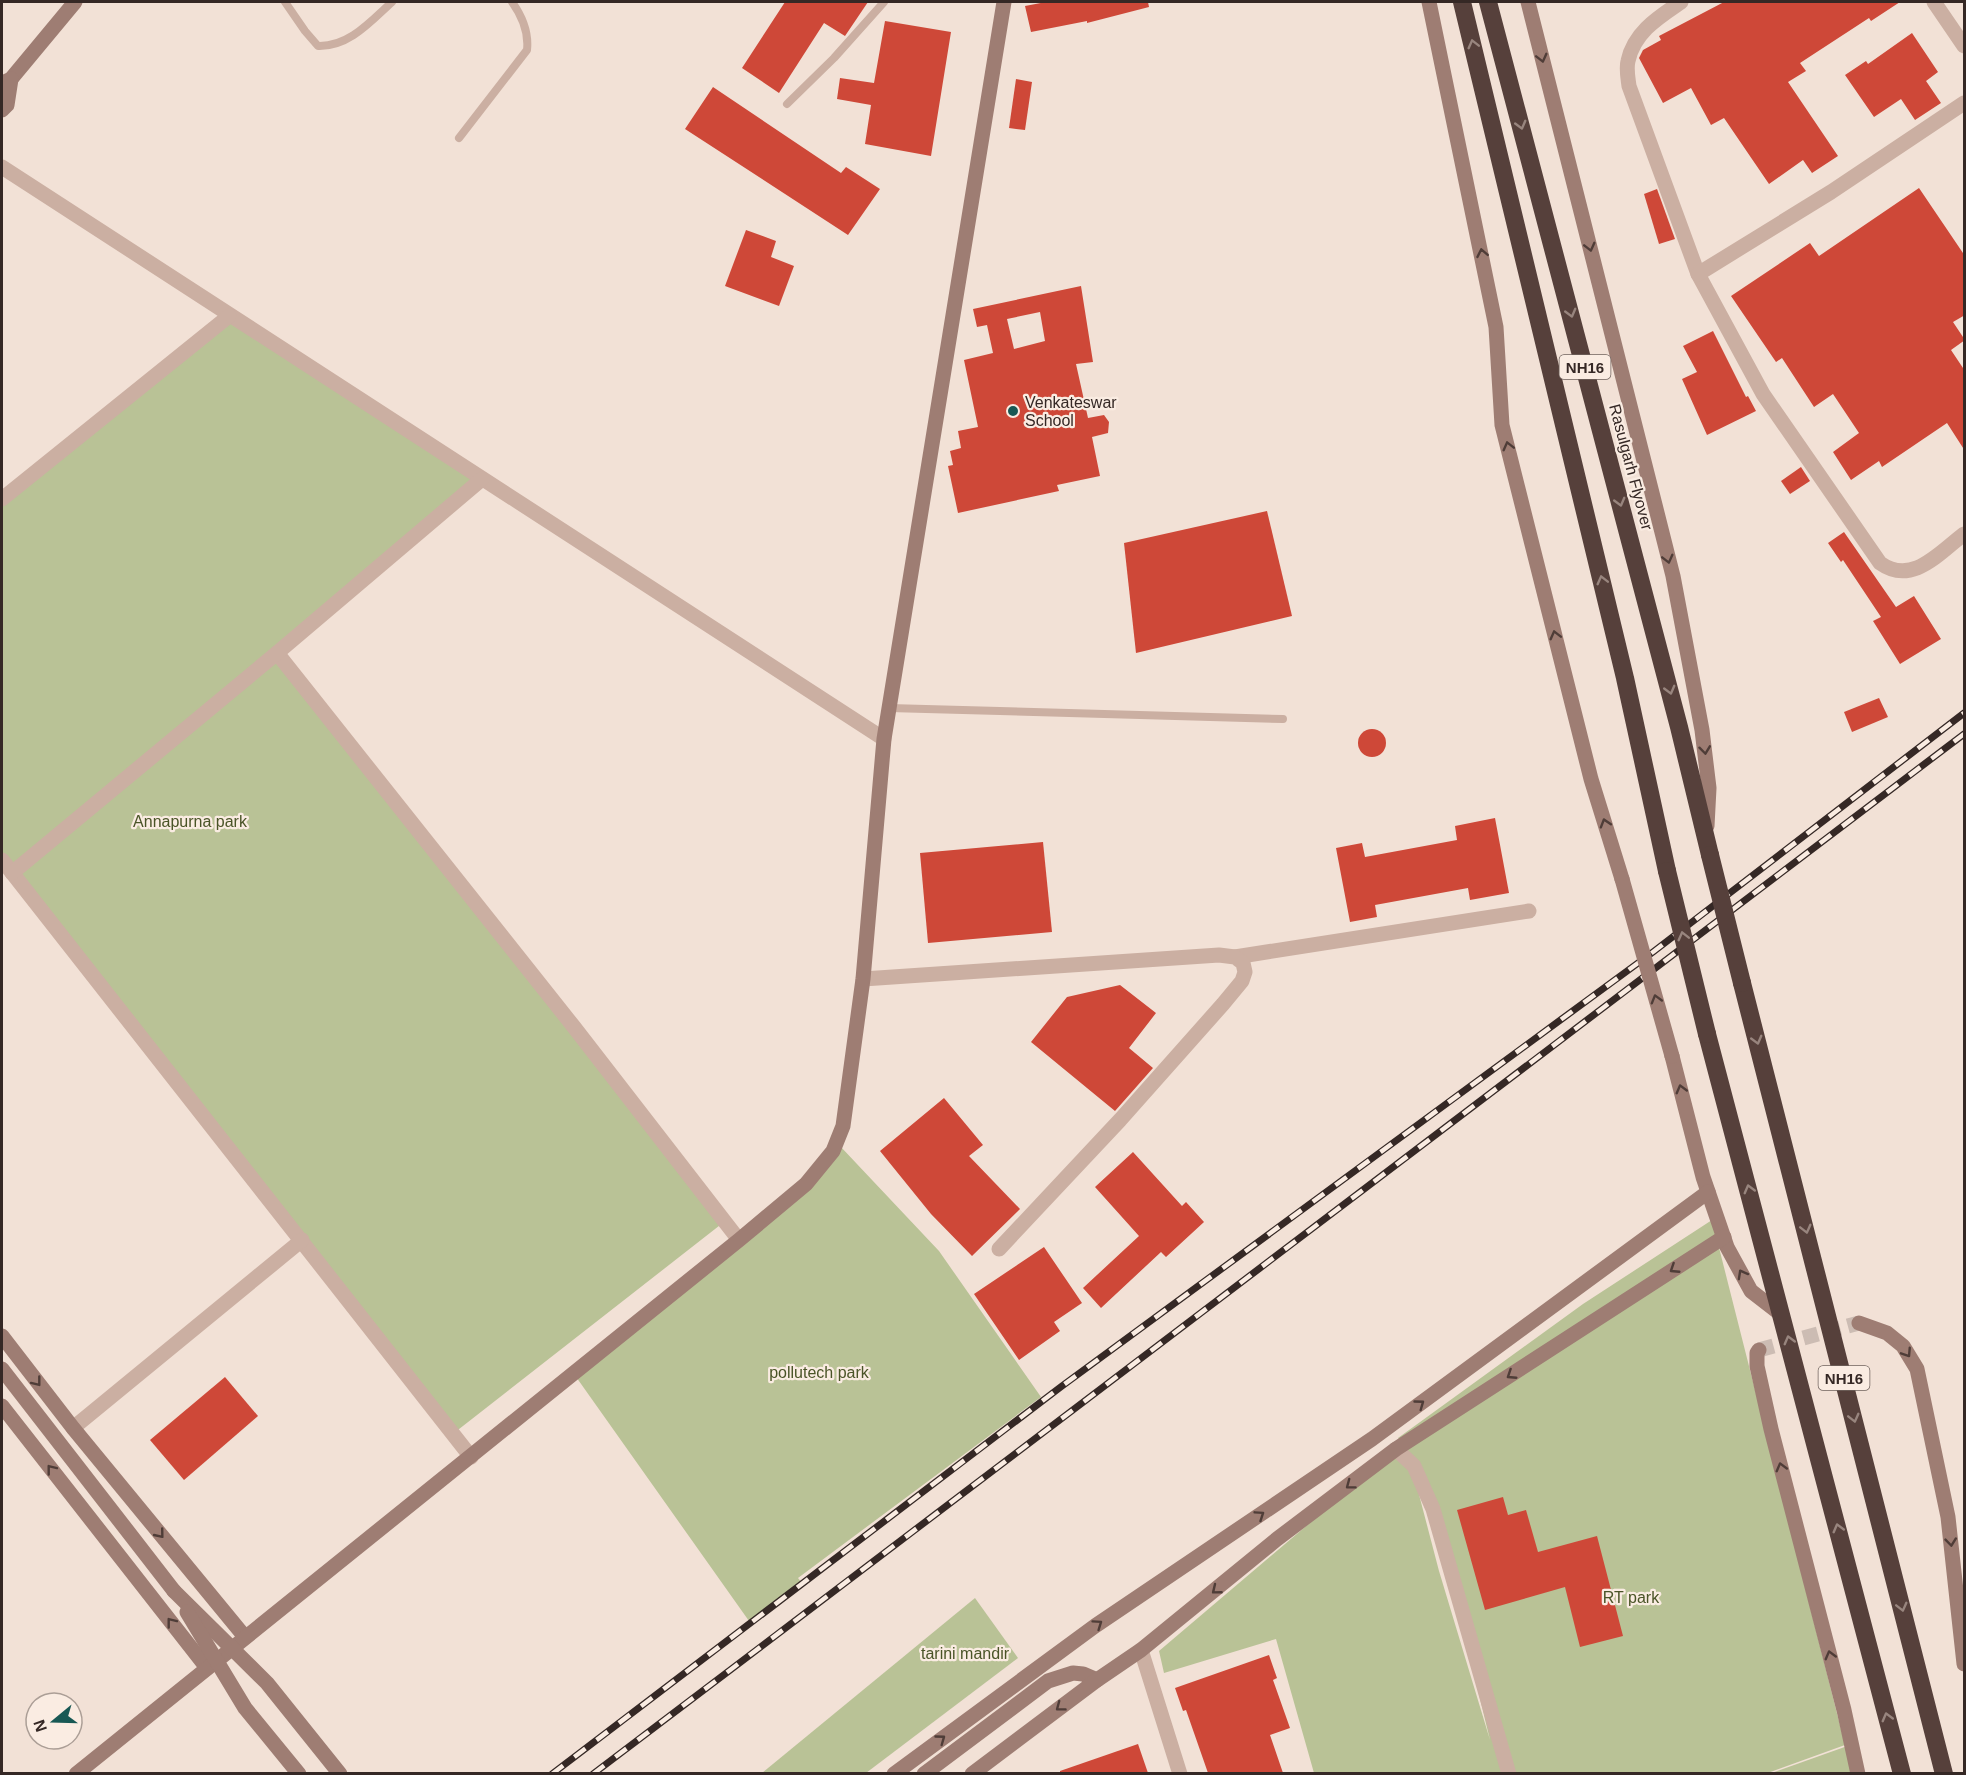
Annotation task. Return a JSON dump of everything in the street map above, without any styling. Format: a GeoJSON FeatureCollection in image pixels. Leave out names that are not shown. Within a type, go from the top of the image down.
{"type":"FeatureCollection","features":[{"type":"Feature","properties":{"kind":"highway","name":"NH16"},"geometry":{"type":"LineString","coordinates":[[1462,2],[1625,678],[1667,872],[1707,1034],[1902,1773]]}},
{"type":"Feature","properties":{"kind":"highway","name":"Rasulgarh Flyover"},"geometry":{"type":"LineString","coordinates":[[1488,2],[1679,727],[1708,847]]}},
{"type":"Feature","properties":{"kind":"highway","name":"NH16"},"geometry":{"type":"LineString","coordinates":[[1708,847],[1944,1773]]}},
{"type":"Feature","properties":{"kind":"street"},"geometry":{"type":"LineString","coordinates":[[2,110],[7,105],[6,81],[75,2]]}},
{"type":"Feature","properties":{"kind":"street"},"geometry":{"type":"LineString","coordinates":[[76,1773],[739,1240],[806,1184],[833,1151],[843,1126],[864,979],[884,739],[1004,2]]}},
{"type":"Feature","properties":{"kind":"street"},"geometry":{"type":"LineString","coordinates":[[1430,2],[1496,327],[1502,425],[1592,779],[1672,1056],[1708,1192],[1727,1246],[1751,1291],[1782,1314]]}},
{"type":"Feature","properties":{"kind":"street"},"geometry":{"type":"LineString","coordinates":[[1528,2],[1673,576],[1704,742],[1709,788],[1708,847]]}},
{"type":"Feature","properties":{"kind":"street"},"geometry":{"type":"LineString","coordinates":[[1681,2],[1655,19],[1638,37],[1628,62],[1629,86],[1698,274],[1762,394],[1880,563],[1890,571],[1907,573],[1918,568],[1965,534]]}},
{"type":"Feature","properties":{"kind":"street"},"geometry":{"type":"LineString","coordinates":[[1934,2],[1965,46]]}},
{"type":"Feature","properties":{"kind":"street"},"geometry":{"type":"LineString","coordinates":[[1698,274],[1831,192],[1965,103]]}},
{"type":"Feature","properties":{"kind":"street"},"geometry":{"type":"LineString","coordinates":[[2,167],[884,739]]}},
{"type":"Feature","properties":{"kind":"street"},"geometry":{"type":"LineString","coordinates":[[2,499],[229,316]]}},
{"type":"Feature","properties":{"kind":"street"},"geometry":{"type":"LineString","coordinates":[[12,873],[277,654],[482,479]]}},
{"type":"Feature","properties":{"kind":"street"},"geometry":{"type":"LineString","coordinates":[[277,654],[574,1027],[739,1240]]}},
{"type":"Feature","properties":{"kind":"street"},"geometry":{"type":"LineString","coordinates":[[2,860],[471,1457]]}},
{"type":"Feature","properties":{"kind":"street"},"geometry":{"type":"LineString","coordinates":[[864,979],[1219,955],[1235,957],[1529,911]]}},
{"type":"Feature","properties":{"kind":"street"},"geometry":{"type":"LineString","coordinates":[[999,1248],[1120,1120],[1242,981],[1245,972],[1243,963],[1235,957]]}},
{"type":"Feature","properties":{"kind":"street"},"geometry":{"type":"LineString","coordinates":[[894,1773],[1072,1643],[1372,1439],[1708,1192]]}},
{"type":"Feature","properties":{"kind":"street"},"geometry":{"type":"LineString","coordinates":[[972,1773],[1097,1680],[1142,1650],[1277,1539],[1396,1449],[1724,1237]]}},
{"type":"Feature","properties":{"kind":"street"},"geometry":{"type":"LineString","coordinates":[[73,1428],[302,1240]]}},
{"type":"Feature","properties":{"kind":"street"},"geometry":{"type":"LineString","coordinates":[[1859,1323],[1887,1333],[1903,1346],[1917,1370],[1948,1517],[1965,1664]]}},
{"type":"Feature","properties":{"kind":"street"},"geometry":{"type":"LineString","coordinates":[[2,1336],[73,1428],[245,1637]]}},
{"type":"Feature","properties":{"kind":"street"},"geometry":{"type":"LineString","coordinates":[[1759,1350],[1757,1365],[1771,1429],[1844,1710],[1858,1773]]}},
{"type":"Feature","properties":{"kind":"street"},"geometry":{"type":"LineString","coordinates":[[2,1369],[174,1591],[245,1708],[299,1773]]}},
{"type":"Feature","properties":{"kind":"street"},"geometry":{"type":"LineString","coordinates":[[2,1406],[207,1668]]}},
{"type":"Feature","properties":{"kind":"street"},"geometry":{"type":"LineString","coordinates":[[1396,1449],[1414,1466],[1433,1509],[1509,1773]]}},
{"type":"Feature","properties":{"kind":"street"},"geometry":{"type":"LineString","coordinates":[[174,1591],[267,1683],[340,1773]]}},
{"type":"Feature","properties":{"kind":"street"},"geometry":{"type":"LineString","coordinates":[[1048,1681],[1072,1643]]}},
{"type":"Feature","properties":{"kind":"street"},"geometry":{"type":"LineString","coordinates":[[1142,1650],[1180,1773]]}},
{"type":"Feature","properties":{"kind":"street"},"geometry":{"type":"LineString","coordinates":[[924,1773],[1048,1681],[1073,1673],[1083,1674],[1097,1680]]}},
{"type":"Feature","properties":{"kind":"lane"},"geometry":{"type":"LineString","coordinates":[[285,2],[318,46],[332,47],[346,41],[365,27],[392,2]]}},
{"type":"Feature","properties":{"kind":"lane"},"geometry":{"type":"LineString","coordinates":[[459,138],[527,50],[529,38],[519,12],[512,2]]}},
{"type":"Feature","properties":{"kind":"lane"},"geometry":{"type":"LineString","coordinates":[[787,104],[834,58],[884,2]]}},
{"type":"Feature","properties":{"kind":"lane"},"geometry":{"type":"LineString","coordinates":[[889,708],[1283,719]]}},
{"type":"Feature","properties":{"kind":"green space","name":"Annapurna park"},"geometry":{"type":"Polygon","coordinates":[[[229,316],[482,479],[276,654],[724,1222],[454,1433],[2,860],[2,500],[229,316]]]}},
{"type":"Feature","properties":{"kind":"green space","name":"pollutech park"},"geometry":{"type":"Polygon","coordinates":[[[840,1146],[939,1251],[1041,1397],[798,1578],[802,1583],[749,1621],[574,1374],[840,1146]]]}},
{"type":"Feature","properties":{"kind":"green space","name":"RT park"},"geometry":{"type":"Polygon","coordinates":[[[1712,1220],[1845,1745],[1765,1774],[1314,1773],[1276,1639],[1164,1673],[1159,1651],[1318,1516],[1405,1448],[1398,1438],[1583,1304],[1712,1220]],[[1411,1464],[1439,1571],[1490,1740],[1434,1509],[1411,1464]]]}},
{"type":"Feature","properties":{"kind":"green space","name":"tarini mandir"},"geometry":{"type":"Polygon","coordinates":[[[975,1598],[1018,1658],[866,1773],[762,1773],[975,1598]]]}},
{"type":"Feature","properties":{"kind":"green space"},"geometry":{"type":"Polygon","coordinates":[[[1853,1744],[1860,1774],[1769,1774],[1853,1744]]]}},
{"type":"Feature","properties":{"kind":"building"},"geometry":{"type":"Polygon","coordinates":[[[785,2],[868,2],[845,36],[824,23],[779,93],[742,68],[785,2]]]}},
{"type":"Feature","properties":{"kind":"building"},"geometry":{"type":"Polygon","coordinates":[[[1046,2],[1148,2],[1149,7],[1087,23],[1087,21],[1031,32],[1025,6],[1046,2]]]}},
{"type":"Feature","properties":{"kind":"building"},"geometry":{"type":"Polygon","coordinates":[[[1724,2],[1900,2],[1871,21],[1869,18],[1800,63],[1806,71],[1788,82],[1838,156],[1812,173],[1803,160],[1769,184],[1724,118],[1711,125],[1691,88],[1663,103],[1639,58],[1643,50],[1661,40],[1659,36],[1724,2]]]}},
{"type":"Feature","properties":{"kind":"building"},"geometry":{"type":"Polygon","coordinates":[[[885,21],[951,32],[931,156],[865,144],[871,105],[837,99],[840,78],[874,83],[885,21]]]}},
{"type":"Feature","properties":{"kind":"building"},"geometry":{"type":"Polygon","coordinates":[[[1912,33],[1938,72],[1926,81],[1941,103],[1915,120],[1901,99],[1874,117],[1845,75],[1866,61],[1868,64],[1912,33]]]}},
{"type":"Feature","properties":{"kind":"building"},"geometry":{"type":"Polygon","coordinates":[[[1016,79],[1032,82],[1025,130],[1009,128],[1016,79]]]}},
{"type":"Feature","properties":{"kind":"building"},"geometry":{"type":"Polygon","coordinates":[[[713,87],[841,173],[846,167],[880,189],[848,235],[685,129],[713,87]]]}},
{"type":"Feature","properties":{"kind":"building"},"geometry":{"type":"Polygon","coordinates":[[[1919,188],[1965,256],[1965,315],[1953,322],[1965,340],[1951,350],[1965,371],[1965,451],[1947,423],[1882,467],[1879,461],[1851,480],[1833,452],[1859,433],[1833,394],[1814,407],[1782,358],[1776,362],[1731,296],[1810,243],[1819,256],[1919,188]]]}},
{"type":"Feature","properties":{"kind":"building"},"geometry":{"type":"Polygon","coordinates":[[[1657,189],[1675,239],[1659,244],[1644,194],[1657,189]]]}},
{"type":"Feature","properties":{"kind":"building"},"geometry":{"type":"Polygon","coordinates":[[[746,230],[776,241],[771,257],[794,266],[779,306],[725,286],[746,230]]]}},
{"type":"Feature","properties":{"kind":"building"},"geometry":{"type":"Polygon","coordinates":[[[1081,286],[1093,362],[1076,364],[1088,418],[1104,415],[1109,422],[1108,433],[1092,437],[1100,476],[1057,485],[1059,491],[958,513],[948,466],[953,465],[950,451],[961,448],[958,431],[978,427],[964,360],[993,353],[987,325],[977,327],[973,309],[1081,286]],[[1040,312],[1007,319],[1014,349],[1045,341],[1040,312]]]}},
{"type":"Feature","properties":{"kind":"building"},"geometry":{"type":"Polygon","coordinates":[[[1713,331],[1746,397],[1748,396],[1756,411],[1707,435],[1682,379],[1697,372],[1683,346],[1713,331]]]}},
{"type":"Feature","properties":{"kind":"building"},"geometry":{"type":"Polygon","coordinates":[[[1801,467],[1810,481],[1790,494],[1781,481],[1801,467]]]}},
{"type":"Feature","properties":{"kind":"building"},"geometry":{"type":"Polygon","coordinates":[[[1267,511],[1292,616],[1136,653],[1124,543],[1267,511]]]}},
{"type":"Feature","properties":{"kind":"building"},"geometry":{"type":"Polygon","coordinates":[[[1844,532],[1896,607],[1914,596],[1941,639],[1900,664],[1873,621],[1881,617],[1843,560],[1841,562],[1828,543],[1844,532]]]}},
{"type":"Feature","properties":{"kind":"building"},"geometry":{"type":"Polygon","coordinates":[[[1879,698],[1888,717],[1852,732],[1844,712],[1879,698]]]}},
{"type":"Feature","properties":{"kind":"building"},"geometry":{"type":"Polygon","coordinates":[[[1372,729],[1382,733],[1386,743],[1382,753],[1372,757],[1362,753],[1358,743],[1362,733],[1372,729]]]}},
{"type":"Feature","properties":{"kind":"building"},"geometry":{"type":"Polygon","coordinates":[[[1495,818],[1509,893],[1470,900],[1468,888],[1375,905],[1377,917],[1350,922],[1336,848],[1362,843],[1365,857],[1457,840],[1455,826],[1495,818]]]}},
{"type":"Feature","properties":{"kind":"building"},"geometry":{"type":"Polygon","coordinates":[[[1043,842],[1052,932],[928,943],[920,853],[1043,842]]]}},
{"type":"Feature","properties":{"kind":"building"},"geometry":{"type":"Polygon","coordinates":[[[1120,985],[1156,1013],[1129,1048],[1153,1068],[1115,1111],[1031,1042],[1067,997],[1120,985]]]}},
{"type":"Feature","properties":{"kind":"building"},"geometry":{"type":"Polygon","coordinates":[[[944,1098],[983,1145],[969,1156],[1020,1209],[972,1256],[931,1214],[880,1151],[944,1098]]]}},
{"type":"Feature","properties":{"kind":"building"},"geometry":{"type":"Polygon","coordinates":[[[1133,1152],[1182,1206],[1186,1202],[1204,1222],[1166,1257],[1161,1252],[1101,1308],[1083,1288],[1139,1236],[1095,1187],[1133,1152]]]}},
{"type":"Feature","properties":{"kind":"building"},"geometry":{"type":"Polygon","coordinates":[[[1044,1247],[1082,1303],[1054,1322],[1060,1331],[1019,1360],[974,1294],[1044,1247]]]}},
{"type":"Feature","properties":{"kind":"building"},"geometry":{"type":"Polygon","coordinates":[[[225,1377],[258,1416],[184,1480],[150,1440],[225,1377]]]}},
{"type":"Feature","properties":{"kind":"building"},"geometry":{"type":"Polygon","coordinates":[[[1503,1497],[1508,1515],[1526,1510],[1538,1552],[1597,1536],[1623,1636],[1580,1647],[1565,1587],[1485,1610],[1457,1510],[1503,1497]]]}},
{"type":"Feature","properties":{"kind":"building"},"geometry":{"type":"Polygon","coordinates":[[[1269,1655],[1277,1678],[1273,1680],[1290,1728],[1270,1735],[1283,1773],[1208,1773],[1186,1710],[1183,1711],[1175,1688],[1269,1655]]]}},
{"type":"Feature","properties":{"kind":"building"},"geometry":{"type":"Polygon","coordinates":[[[1138,1744],[1148,1773],[1060,1773],[1060,1771],[1138,1744]]]}},
{"type":"Feature","properties":{"kind":"tunnel"},"geometry":{"type":"LineString","coordinates":[[1759,1350],[1859,1323]]}},
{"type":"Feature","properties":{"kind":"railway"},"geometry":{"type":"LineString","coordinates":[[552,1774],[1062,1386],[1653,952],[1964,713]]}},
{"type":"Feature","properties":{"kind":"railway"},"geometry":{"type":"LineString","coordinates":[[593,1774],[1964,734]]}},
{"type":"Feature","properties":{"kind":"place","name":"Venkateswar School"},"geometry":{"type":"Point","coordinates":[1013,411]}}]}
